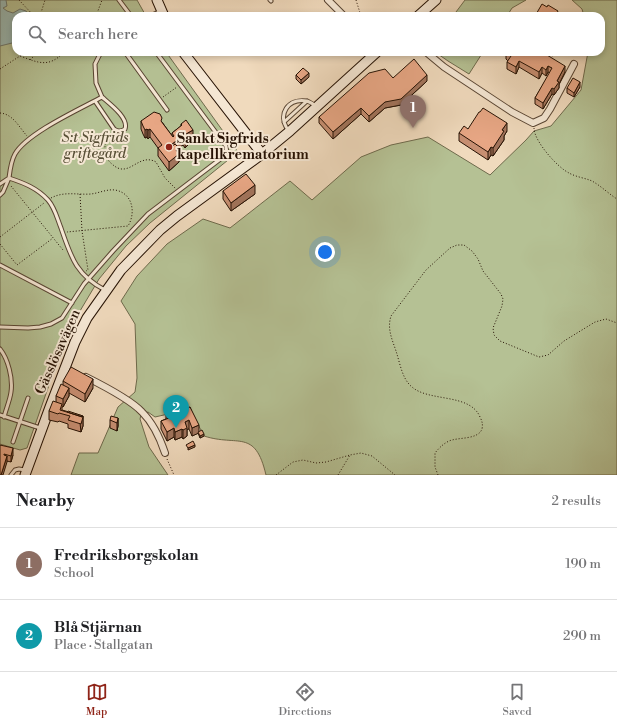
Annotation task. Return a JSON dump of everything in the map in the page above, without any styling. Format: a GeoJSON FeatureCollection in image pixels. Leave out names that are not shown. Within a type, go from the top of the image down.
{"type":"FeatureCollection","features":[{"type":"Feature","properties":{"kind":"street"},"geometry":{"type":"LineString","coordinates":[[157,0],[163,12]]}},
{"type":"Feature","properties":{"kind":"street"},"geometry":{"type":"LineString","coordinates":[[328,0],[340,12]]}},
{"type":"Feature","properties":{"kind":"street"},"geometry":{"type":"LineString","coordinates":[[422,12],[436,0]]}},
{"type":"Feature","properties":{"kind":"street"},"geometry":{"type":"LineString","coordinates":[[186,56],[262,154]]}},
{"type":"Feature","properties":{"kind":"street","name":"Gässlösavägen"},"geometry":{"type":"LineString","coordinates":[[26,473],[42,429],[87,318],[120,270],[151,238],[177,216],[262,154],[290,131],[373,56]]}},
{"type":"Feature","properties":{"kind":"street"},"geometry":{"type":"LineString","coordinates":[[431,56],[444,67],[512,112],[533,123],[544,118],[574,64]]}},
{"type":"Feature","properties":{"kind":"street"},"geometry":{"type":"LineString","coordinates":[[81,374],[132,403],[141,410],[155,430],[166,453]]}},
{"type":"Feature","properties":{"kind":"lane"},"geometry":{"type":"LineString","coordinates":[[119,0],[128,12]]}},
{"type":"Feature","properties":{"kind":"lane"},"geometry":{"type":"LineString","coordinates":[[95,101],[116,131],[121,132],[125,129],[126,123],[115,108],[102,97],[96,83],[95,64],[99,56]]}},
{"type":"Feature","properties":{"kind":"lane"},"geometry":{"type":"LineString","coordinates":[[128,56],[167,110]]}},
{"type":"Feature","properties":{"kind":"lane"},"geometry":{"type":"LineString","coordinates":[[0,327],[28,328],[50,324],[62,318],[89,279],[148,214],[227,154],[228,150],[226,146],[159,56]]}},
{"type":"Feature","properties":{"kind":"lane"},"geometry":{"type":"LineString","coordinates":[[0,194],[3,192],[9,178],[12,161],[15,154],[29,138],[102,97]]}},
{"type":"Feature","properties":{"kind":"lane"},"geometry":{"type":"LineString","coordinates":[[284,122],[307,101]]}},
{"type":"Feature","properties":{"kind":"lane"},"geometry":{"type":"LineString","coordinates":[[290,131],[284,122],[283,114],[287,107],[295,102],[307,101],[317,106]]}},
{"type":"Feature","properties":{"kind":"lane"},"geometry":{"type":"LineString","coordinates":[[0,184],[9,178]]}},
{"type":"Feature","properties":{"kind":"lane"},"geometry":{"type":"LineString","coordinates":[[9,178],[27,184],[47,200],[53,207],[68,251],[74,263],[89,279],[106,290]]}},
{"type":"Feature","properties":{"kind":"lane"},"geometry":{"type":"LineString","coordinates":[[0,265],[72,303]]}},
{"type":"Feature","properties":{"kind":"lane"},"geometry":{"type":"LineString","coordinates":[[0,349],[7,361],[12,387],[11,394],[2,416],[42,429]]}},
{"type":"Feature","properties":{"kind":"lane"},"geometry":{"type":"LineString","coordinates":[[13,442],[28,398]]}},
{"type":"Feature","properties":{"kind":"lane"},"geometry":{"type":"LineString","coordinates":[[11,475],[14,470],[22,469],[26,473]]}},
{"type":"Feature","properties":{"kind":"path"},"geometry":{"type":"LineString","coordinates":[[18,0],[30,12]]}},
{"type":"Feature","properties":{"kind":"path"},"geometry":{"type":"LineString","coordinates":[[41,12],[45,0]]}},
{"type":"Feature","properties":{"kind":"path"},"geometry":{"type":"LineString","coordinates":[[98,12],[102,0]]}},
{"type":"Feature","properties":{"kind":"path"},"geometry":{"type":"LineString","coordinates":[[356,0],[360,12]]}},
{"type":"Feature","properties":{"kind":"path"},"geometry":{"type":"LineString","coordinates":[[0,69],[20,56],[30,60],[47,63],[54,61],[59,56]]}},
{"type":"Feature","properties":{"kind":"path"},"geometry":{"type":"LineString","coordinates":[[30,60],[33,56]]}},
{"type":"Feature","properties":{"kind":"path"},"geometry":{"type":"LineString","coordinates":[[160,100],[180,84]]}},
{"type":"Feature","properties":{"kind":"path"},"geometry":{"type":"LineString","coordinates":[[0,113],[5,113],[9,116],[29,138]]}},
{"type":"Feature","properties":{"kind":"path"},"geometry":{"type":"LineString","coordinates":[[533,123],[537,140],[555,162],[568,173],[592,182],[617,199]]}},
{"type":"Feature","properties":{"kind":"path"},"geometry":{"type":"LineString","coordinates":[[116,131],[107,140],[104,147],[107,158],[113,165],[117,168],[125,169],[130,168],[144,160],[152,160],[156,162],[169,182],[178,190]]}},
{"type":"Feature","properties":{"kind":"path"},"geometry":{"type":"LineString","coordinates":[[9,178],[9,184],[62,249],[68,251]]}},
{"type":"Feature","properties":{"kind":"path"},"geometry":{"type":"LineString","coordinates":[[0,237],[47,200],[57,194],[92,194],[103,190],[115,190],[125,193],[132,203],[132,220],[128,226],[62,233]]}},
{"type":"Feature","properties":{"kind":"path"},"geometry":{"type":"LineString","coordinates":[[80,193],[82,231],[88,270],[83,273]]}},
{"type":"Feature","properties":{"kind":"path"},"geometry":{"type":"LineString","coordinates":[[0,244],[17,266],[53,238]]}},
{"type":"Feature","properties":{"kind":"path"},"geometry":{"type":"LineString","coordinates":[[438,475],[435,467],[435,453],[441,446],[449,441],[476,435],[482,429],[483,422],[479,414],[463,403],[426,394],[412,388],[405,378],[401,368],[390,334],[389,323],[391,316],[426,270],[450,248],[457,245],[464,245],[472,251],[483,271],[503,299],[502,306],[493,328],[494,335],[500,341],[531,355],[539,357],[548,355],[564,341],[596,322],[606,319],[617,323]]}},
{"type":"Feature","properties":{"kind":"path"},"geometry":{"type":"LineString","coordinates":[[166,453],[169,466],[174,475]]}},
{"type":"Feature","properties":{"kind":"path"},"geometry":{"type":"LineString","coordinates":[[276,475],[292,462],[303,460],[316,463],[326,462],[361,453],[372,456],[395,475]]}},
{"type":"Feature","properties":{"kind":"path"},"geometry":{"type":"LineString","coordinates":[[338,475],[350,455]]}},
{"type":"Feature","properties":{"kind":"green space","name":"S:t Sigfrids griftegård"},"geometry":{"type":"Polygon","coordinates":[[[0,0],[137,0],[144,12],[12,12],[12,56],[169,56],[238,152],[150,223],[126,246],[99,279],[77,316],[56,365],[27,448],[20,450],[0,444],[0,0]]]}},
{"type":"Feature","properties":{"kind":"green space"},"geometry":{"type":"Polygon","coordinates":[[[465,0],[526,0],[512,8],[510,12],[456,12],[465,0]]]}},
{"type":"Feature","properties":{"kind":"green space"},"geometry":{"type":"Polygon","coordinates":[[[572,0],[617,0],[617,475],[266,475],[262,460],[251,445],[244,442],[204,436],[190,409],[155,417],[148,412],[141,415],[140,419],[149,447],[168,475],[71,475],[79,453],[98,453],[118,407],[135,392],[137,378],[135,324],[121,301],[137,276],[167,244],[203,219],[230,228],[290,181],[312,200],[361,157],[391,145],[428,137],[490,175],[534,131],[551,126],[581,90],[587,56],[605,56],[605,12],[583,12],[582,9],[572,0]]]}},
{"type":"Feature","properties":{"kind":"green space"},"geometry":{"type":"Polygon","coordinates":[[[441,56],[480,56],[469,74],[441,56]]]}},
{"type":"Feature","properties":{"kind":"water"},"geometry":{"type":"Polygon","coordinates":[[[0,0],[6,0],[7,6],[3,8],[12,13],[12,43],[0,46],[0,0]]]}},
{"type":"Feature","properties":{"kind":"water"},"geometry":{"type":"Polygon","coordinates":[[[20,9],[27,12],[15,12],[20,9]]]}},
{"type":"Feature","properties":{"kind":"building"},"geometry":{"type":"Polygon","coordinates":[[[542,4],[547,7],[548,5],[558,11],[558,12],[537,12],[542,4]]]}},
{"type":"Feature","properties":{"kind":"building"},"geometry":{"type":"Polygon","coordinates":[[[511,56],[549,56],[565,66],[557,81],[559,82],[554,89],[552,88],[543,103],[535,98],[552,68],[548,66],[546,70],[542,67],[539,72],[519,61],[516,67],[507,62],[511,56]]]}},
{"type":"Feature","properties":{"kind":"building"},"geometry":{"type":"Polygon","coordinates":[[[414,59],[427,75],[401,99],[385,102],[369,116],[361,108],[333,132],[319,117],[369,73],[385,69],[393,78],[414,59]]]}},
{"type":"Feature","properties":{"kind":"building"},"geometry":{"type":"Polygon","coordinates":[[[303,68],[309,73],[301,80],[296,75],[303,68]]]}},
{"type":"Feature","properties":{"kind":"building"},"geometry":{"type":"Polygon","coordinates":[[[573,78],[580,82],[574,93],[567,88],[573,78]]]}},
{"type":"Feature","properties":{"kind":"building"},"geometry":{"type":"Polygon","coordinates":[[[483,108],[507,123],[502,130],[504,131],[493,148],[491,147],[488,152],[459,133],[464,126],[468,129],[483,108]]]}},
{"type":"Feature","properties":{"kind":"building"},"geometry":{"type":"Polygon","coordinates":[[[154,112],[160,114],[162,118],[161,121],[173,137],[174,136],[172,133],[186,120],[193,130],[186,134],[188,137],[185,140],[183,136],[172,144],[173,146],[175,144],[179,148],[176,150],[179,154],[169,162],[158,148],[162,145],[150,129],[145,130],[141,121],[154,112]]]}},
{"type":"Feature","properties":{"kind":"building"},"geometry":{"type":"Polygon","coordinates":[[[246,174],[255,185],[231,203],[223,191],[246,174]]]}},
{"type":"Feature","properties":{"kind":"building"},"geometry":{"type":"Polygon","coordinates":[[[71,367],[93,379],[85,394],[63,381],[71,367]]]}},
{"type":"Feature","properties":{"kind":"building"},"geometry":{"type":"Polygon","coordinates":[[[61,384],[69,388],[63,399],[56,396],[61,384]]]}},
{"type":"Feature","properties":{"kind":"building"},"geometry":{"type":"Polygon","coordinates":[[[53,401],[62,404],[60,410],[83,417],[81,424],[68,420],[70,416],[49,411],[53,401]]]}},
{"type":"Feature","properties":{"kind":"building"},"geometry":{"type":"Polygon","coordinates":[[[177,406],[180,412],[190,407],[199,425],[192,428],[189,420],[185,422],[187,428],[175,432],[174,428],[167,432],[161,421],[169,418],[166,412],[177,406]]]}},
{"type":"Feature","properties":{"kind":"building"},"geometry":{"type":"Polygon","coordinates":[[[68,411],[83,416],[82,417],[67,412],[68,411]]]}},
{"type":"Feature","properties":{"kind":"building"},"geometry":{"type":"Polygon","coordinates":[[[111,416],[118,418],[117,423],[110,420],[111,416]]]}},
{"type":"Feature","properties":{"kind":"building"},"geometry":{"type":"Polygon","coordinates":[[[202,430],[204,434],[200,436],[198,432],[202,430]]]}},
{"type":"Feature","properties":{"kind":"building"},"geometry":{"type":"Polygon","coordinates":[[[193,441],[195,445],[188,448],[186,445],[193,441]]]}},
{"type":"Feature","properties":{"kind":"building"},"geometry":{"type":"Polygon","coordinates":[[[0,445],[13,448],[11,456],[4,454],[7,456],[1,475],[0,475],[0,445]]]}},
{"type":"Feature","properties":{"kind":"place","name":"Fredriksborgskolan"},"geometry":{"type":"Point","coordinates":[413,128]}},
{"type":"Feature","properties":{"kind":"place","name":"Sankt Sigfrids kapellkrematorium"},"geometry":{"type":"Point","coordinates":[169,147]}},
{"type":"Feature","properties":{"kind":"place","name":"Blå Stjärnan"},"geometry":{"type":"Point","coordinates":[176,428]}}]}
